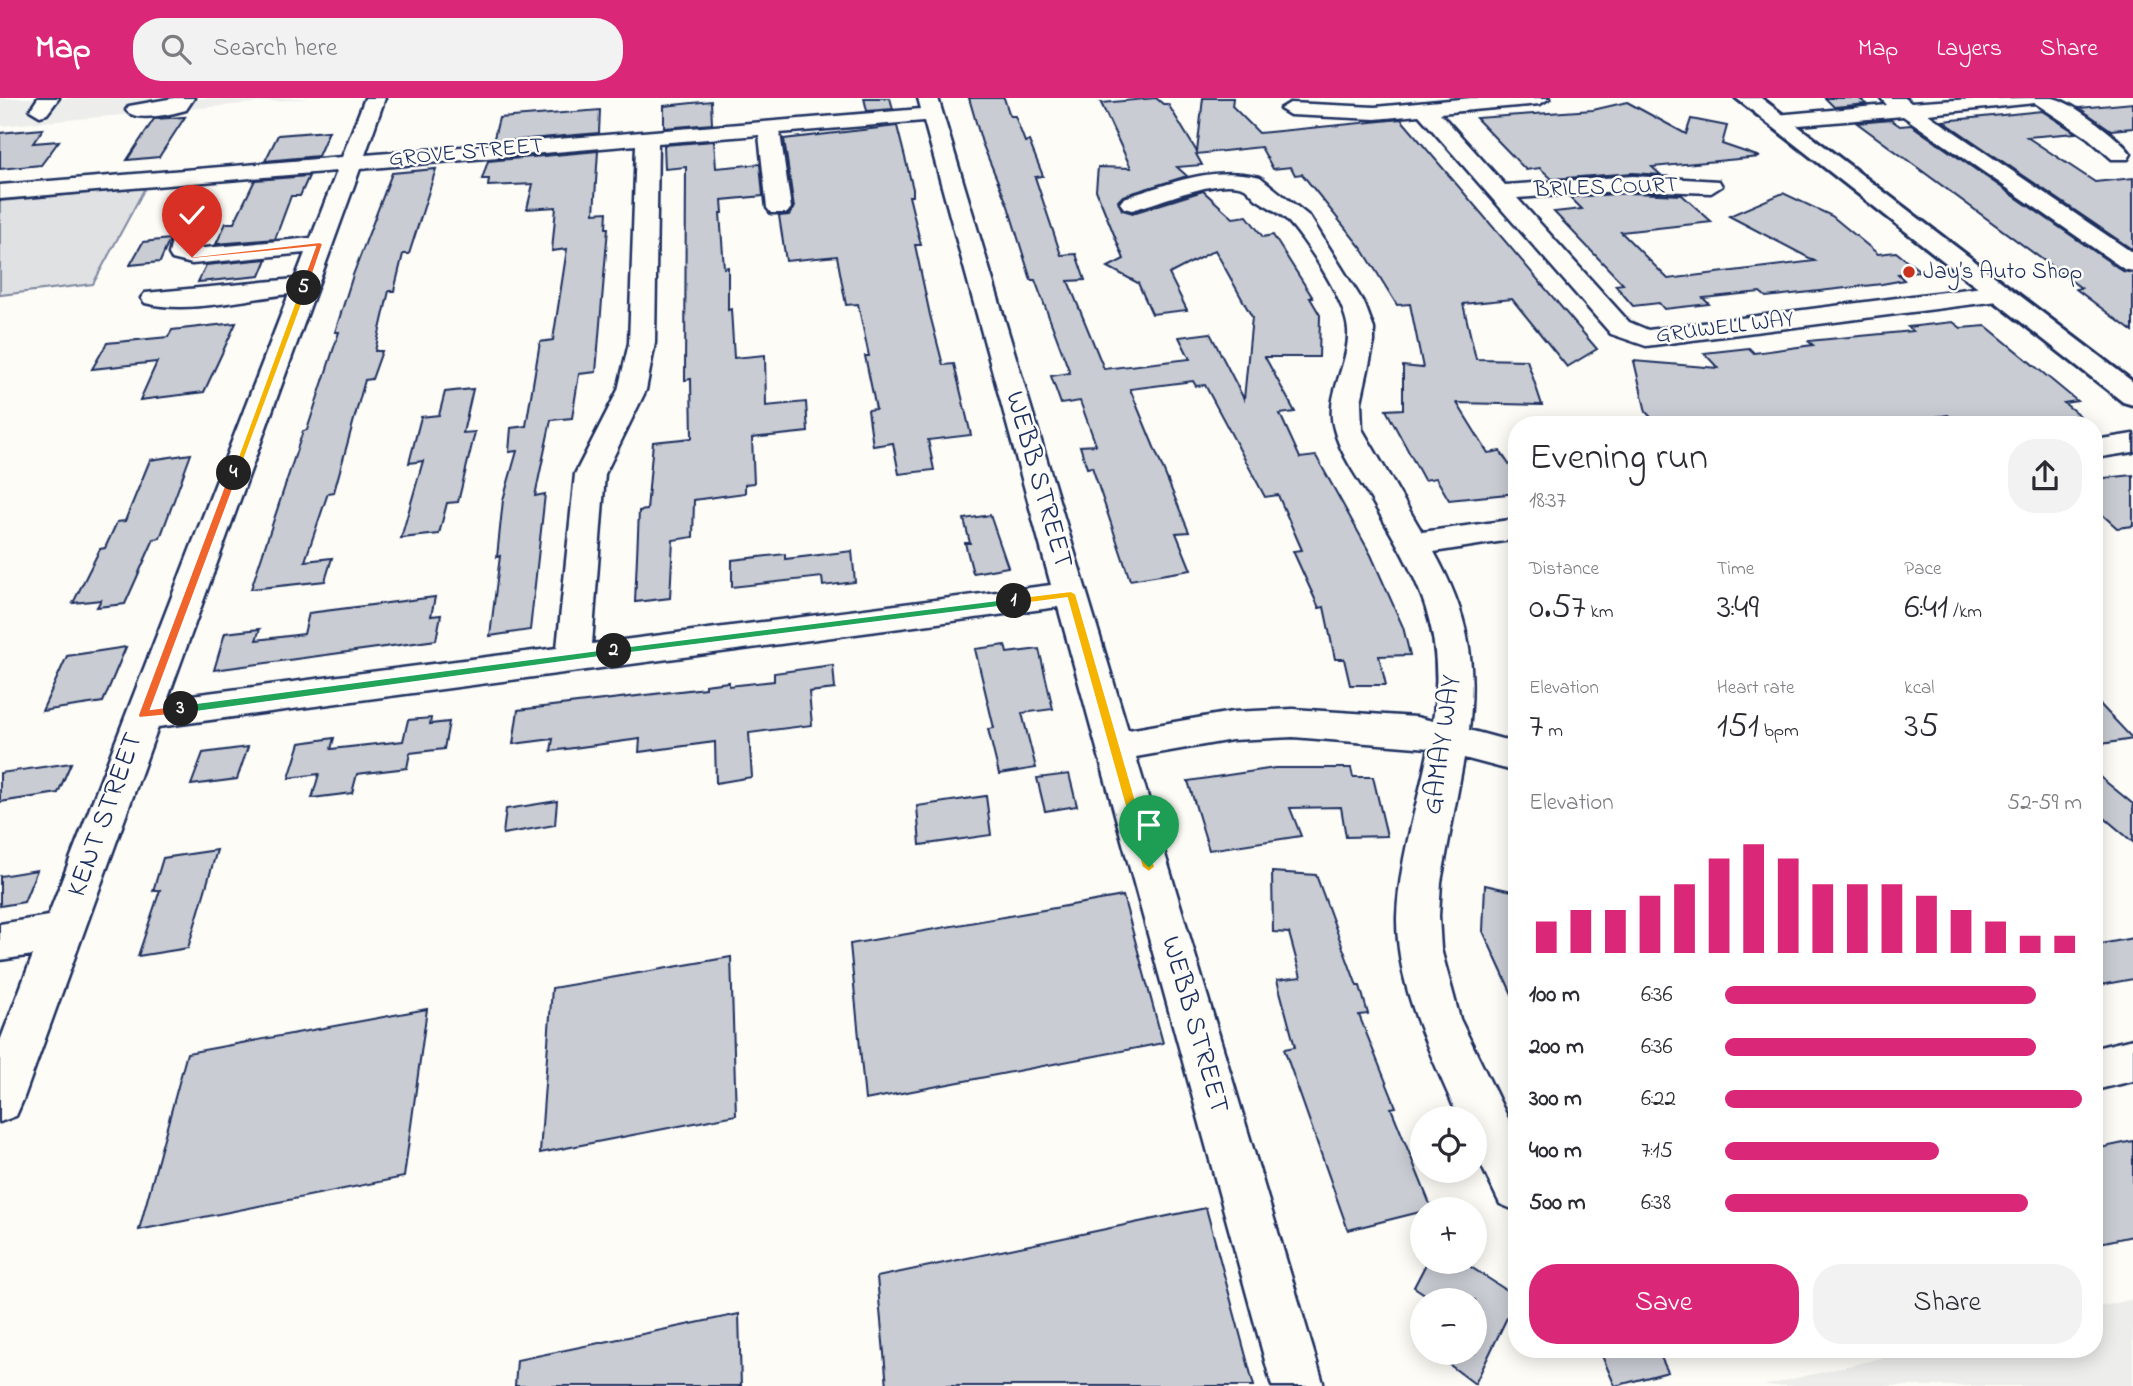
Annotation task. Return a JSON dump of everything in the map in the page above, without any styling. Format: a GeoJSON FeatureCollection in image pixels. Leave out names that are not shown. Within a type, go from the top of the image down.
{"type":"FeatureCollection","features":[{"type":"Feature","properties":{"kind":"main road"},"geometry":{"type":"LineString","coordinates":[[1747,98],[2133,396]]}},
{"type":"Feature","properties":{"kind":"street"},"geometry":{"type":"LineString","coordinates":[[136,110],[179,106],[184,98]]}},
{"type":"Feature","properties":{"kind":"street","name":"KENT STREET"},"geometry":{"type":"LineString","coordinates":[[0,1100],[375,98]]}},
{"type":"Feature","properties":{"kind":"street"},"geometry":{"type":"LineString","coordinates":[[1290,109],[1375,113],[1540,98]]}},
{"type":"Feature","properties":{"kind":"street"},"geometry":{"type":"LineString","coordinates":[[1776,121],[1898,103],[2032,98]]}},
{"type":"Feature","properties":{"kind":"street"},"geometry":{"type":"LineString","coordinates":[[2041,98],[2096,133],[2120,154]]}},
{"type":"Feature","properties":{"kind":"street"},"geometry":{"type":"LineString","coordinates":[[1898,103],[2133,264]]}},
{"type":"Feature","properties":{"kind":"street","name":"GROVE STREET"},"geometry":{"type":"LineString","coordinates":[[0,192],[769,128],[930,106]]}},
{"type":"Feature","properties":{"kind":"street","name":"WEBB STREET"},"geometry":{"type":"LineString","coordinates":[[930,106],[1298,1386]]}},
{"type":"Feature","properties":{"kind":"street","name":"GRUWELL WAY"},"geometry":{"type":"LineString","coordinates":[[1425,109],[1502,192],[1620,328],[1646,338],[1998,293]]}},
{"type":"Feature","properties":{"kind":"street"},"geometry":{"type":"LineString","coordinates":[[769,128],[779,208]]}},
{"type":"Feature","properties":{"kind":"street"},"geometry":{"type":"LineString","coordinates":[[574,656],[590,474],[632,390],[642,343],[647,138]]}},
{"type":"Feature","properties":{"kind":"street","name":"GAMAY WAY"},"geometry":{"type":"LineString","coordinates":[[1132,203],[1209,179],[1252,183],[1257,191],[1295,215],[1357,316],[1360,340],[1345,399],[1348,429],[1436,587],[1451,633],[1455,681],[1420,888],[1419,947],[1435,1012],[1508,1169]]}},
{"type":"Feature","properties":{"kind":"street","name":"BRILES COURT"},"geometry":{"type":"LineString","coordinates":[[1502,192],[1633,183],[1711,186]]}},
{"type":"Feature","properties":{"kind":"street"},"geometry":{"type":"LineString","coordinates":[[185,224],[181,254],[192,257],[320,244]]}},
{"type":"Feature","properties":{"kind":"street"},"geometry":{"type":"LineString","coordinates":[[154,298],[159,301],[305,285]]}},
{"type":"Feature","properties":{"kind":"street"},"geometry":{"type":"LineString","coordinates":[[2103,448],[2133,443]]}},
{"type":"Feature","properties":{"kind":"street"},"geometry":{"type":"LineString","coordinates":[[1412,544],[1508,530]]}},
{"type":"Feature","properties":{"kind":"street"},"geometry":{"type":"LineString","coordinates":[[143,715],[574,656],[1071,594]]}},
{"type":"Feature","properties":{"kind":"street"},"geometry":{"type":"LineString","coordinates":[[1114,747],[1173,734],[1232,726],[1293,723],[1416,731],[1508,755]]}},
{"type":"Feature","properties":{"kind":"street"},"geometry":{"type":"LineString","coordinates":[[0,942],[63,932]]}},
{"type":"Feature","properties":{"kind":"street"},"geometry":{"type":"LineString","coordinates":[[2103,1067],[2133,1060]]}},
{"type":"Feature","properties":{"kind":"shaded area"},"geometry":{"type":"Polygon","coordinates":[[[0,98],[310,98],[0,126],[0,98]]]}},
{"type":"Feature","properties":{"kind":"shaded area"},"geometry":{"type":"Polygon","coordinates":[[[145,188],[93,284],[0,295],[0,201],[145,188]]]}},
{"type":"Feature","properties":{"kind":"shaded area"},"geometry":{"type":"Polygon","coordinates":[[[2133,1299],[2133,1386],[1763,1386],[1882,1358],[2103,1358],[2103,1306],[2133,1299]]]}},
{"type":"Feature","properties":{"kind":"building"},"geometry":{"type":"Polygon","coordinates":[[[864,98],[890,98],[893,109],[867,111],[864,98]]]}},
{"type":"Feature","properties":{"kind":"building"},"geometry":{"type":"Polygon","coordinates":[[[969,98],[1004,98],[1010,116],[1015,116],[1025,142],[1029,141],[1043,176],[1035,177],[1061,255],[1076,254],[1085,280],[1068,281],[1104,369],[1190,359],[1179,337],[1210,333],[1244,399],[1252,317],[1215,250],[1169,274],[1187,310],[1152,314],[1138,283],[1108,267],[1124,259],[1096,190],[1098,167],[1131,168],[1101,103],[1156,98],[1163,104],[1168,104],[1197,152],[1203,98],[1233,98],[1232,106],[1259,133],[1401,119],[1597,349],[1567,367],[1512,299],[1463,304],[1476,359],[1527,360],[1542,405],[1457,403],[1488,453],[1500,451],[1508,463],[1508,494],[1449,500],[1436,478],[1424,480],[1386,410],[1403,409],[1403,366],[1423,368],[1410,304],[1397,305],[1363,250],[1302,174],[1295,175],[1291,167],[1273,169],[1261,147],[1196,154],[1202,165],[1177,167],[1187,176],[1123,196],[1118,201],[1122,210],[1133,213],[1203,191],[1233,218],[1247,216],[1263,237],[1273,235],[1313,298],[1310,298],[1320,315],[1319,357],[1265,357],[1295,412],[1280,414],[1300,458],[1316,456],[1371,555],[1403,627],[1410,655],[1379,656],[1386,685],[1350,685],[1344,659],[1335,659],[1324,607],[1319,608],[1293,551],[1302,550],[1278,495],[1265,497],[1205,385],[1196,386],[1193,381],[1130,389],[1189,532],[1176,533],[1191,570],[1130,580],[1092,467],[1087,468],[1080,446],[1096,445],[1080,401],[1061,404],[1051,376],[1070,373],[1035,280],[1031,280],[1008,206],[982,143],[969,98]]]}},
{"type":"Feature","properties":{"kind":"building"},"geometry":{"type":"Polygon","coordinates":[[[1825,98],[1858,98],[1867,104],[1834,107],[1825,98]]]}},
{"type":"Feature","properties":{"kind":"building"},"geometry":{"type":"Polygon","coordinates":[[[711,101],[712,124],[664,128],[664,106],[711,101]]]}},
{"type":"Feature","properties":{"kind":"building"},"geometry":{"type":"Polygon","coordinates":[[[1627,102],[1686,134],[1691,119],[1727,126],[1722,144],[1760,157],[1652,167],[1661,175],[1633,173],[1552,179],[1540,168],[1526,170],[1476,118],[1593,110],[1627,102]]]}},
{"type":"Feature","properties":{"kind":"building"},"geometry":{"type":"Polygon","coordinates":[[[2133,103],[2133,128],[2111,130],[2079,108],[2133,103]]]}},
{"type":"Feature","properties":{"kind":"building"},"geometry":{"type":"Polygon","coordinates":[[[600,110],[599,133],[493,142],[499,118],[600,110]]]}},
{"type":"Feature","properties":{"kind":"building"},"geometry":{"type":"Polygon","coordinates":[[[2042,111],[2076,133],[2027,137],[2095,182],[2133,178],[2133,250],[1943,121],[2042,111]]]}},
{"type":"Feature","properties":{"kind":"building"},"geometry":{"type":"Polygon","coordinates":[[[185,117],[159,157],[127,160],[154,119],[185,117]]]}},
{"type":"Feature","properties":{"kind":"building"},"geometry":{"type":"Polygon","coordinates":[[[1891,120],[1900,126],[1911,125],[2123,271],[2133,273],[2133,332],[2076,289],[2081,288],[1857,123],[1891,120]]]}},
{"type":"Feature","properties":{"kind":"building"},"geometry":{"type":"Polygon","coordinates":[[[897,126],[913,189],[913,196],[909,196],[921,245],[915,245],[930,315],[943,365],[954,364],[971,435],[928,440],[934,470],[899,474],[893,443],[873,446],[868,410],[876,409],[865,356],[869,356],[858,304],[846,305],[837,256],[786,261],[779,216],[789,215],[794,208],[784,139],[897,126]]]}},
{"type":"Feature","properties":{"kind":"building"},"geometry":{"type":"Polygon","coordinates":[[[43,129],[33,143],[59,141],[41,165],[0,169],[0,133],[43,129]]]}},
{"type":"Feature","properties":{"kind":"building"},"geometry":{"type":"Polygon","coordinates":[[[329,131],[318,156],[265,161],[278,135],[329,131]]]}},
{"type":"Feature","properties":{"kind":"building"},"geometry":{"type":"Polygon","coordinates":[[[714,141],[716,168],[760,164],[763,196],[722,200],[723,213],[720,213],[724,268],[728,267],[728,310],[731,309],[734,358],[765,355],[766,406],[806,402],[808,432],[752,438],[754,483],[745,484],[745,493],[694,500],[693,537],[673,540],[670,598],[635,602],[639,511],[647,510],[653,442],[692,438],[691,379],[685,380],[686,167],[665,169],[664,145],[714,141]]]}},
{"type":"Feature","properties":{"kind":"building"},"geometry":{"type":"Polygon","coordinates":[[[598,151],[594,213],[607,212],[608,228],[596,372],[579,374],[572,418],[551,420],[535,496],[545,494],[530,630],[490,636],[500,556],[497,557],[503,500],[517,451],[509,452],[511,428],[526,426],[540,342],[553,340],[567,249],[552,251],[556,207],[527,209],[533,184],[488,186],[489,179],[482,179],[488,161],[598,151]]]}},
{"type":"Feature","properties":{"kind":"building"},"geometry":{"type":"Polygon","coordinates":[[[436,169],[409,254],[403,254],[394,291],[389,291],[375,351],[382,351],[372,379],[365,380],[334,492],[328,493],[305,561],[332,558],[325,581],[251,589],[339,332],[335,332],[353,275],[392,173],[436,169]]]}},
{"type":"Feature","properties":{"kind":"building"},"geometry":{"type":"Polygon","coordinates":[[[309,176],[300,196],[291,196],[275,239],[216,244],[226,223],[234,223],[255,180],[309,176]]]}},
{"type":"Feature","properties":{"kind":"building"},"geometry":{"type":"Polygon","coordinates":[[[1633,193],[1682,195],[1712,222],[1621,232],[1668,279],[1815,261],[1729,216],[1783,193],[1832,216],[1878,254],[1896,252],[1920,271],[1898,274],[1904,280],[1882,284],[1766,297],[1760,292],[1703,298],[1709,304],[1664,309],[1659,303],[1633,306],[1615,285],[1623,284],[1554,212],[1582,209],[1570,197],[1633,193]]]}},
{"type":"Feature","properties":{"kind":"building"},"geometry":{"type":"Polygon","coordinates":[[[170,239],[160,262],[130,265],[143,242],[170,239]]]}},
{"type":"Feature","properties":{"kind":"building"},"geometry":{"type":"Polygon","coordinates":[[[267,259],[260,276],[198,282],[206,265],[267,259]]]}},
{"type":"Feature","properties":{"kind":"building"},"geometry":{"type":"Polygon","coordinates":[[[1953,322],[1961,328],[1986,326],[2077,401],[2064,403],[2079,415],[1650,416],[1646,412],[1634,361],[1718,368],[1704,353],[1749,348],[1754,353],[1813,345],[1808,341],[1913,331],[1908,327],[1953,322]]]}},
{"type":"Feature","properties":{"kind":"building"},"geometry":{"type":"Polygon","coordinates":[[[236,323],[204,392],[140,400],[157,362],[92,369],[107,343],[168,337],[172,330],[236,323]]]}},
{"type":"Feature","properties":{"kind":"building"},"geometry":{"type":"Polygon","coordinates":[[[473,389],[463,433],[475,432],[458,502],[447,503],[439,534],[401,538],[423,461],[409,463],[421,417],[439,415],[445,392],[473,389]]]}},
{"type":"Feature","properties":{"kind":"building"},"geometry":{"type":"Polygon","coordinates":[[[191,454],[160,538],[154,539],[125,604],[97,607],[101,600],[73,603],[117,522],[125,521],[150,460],[191,454]]]}},
{"type":"Feature","properties":{"kind":"building"},"geometry":{"type":"Polygon","coordinates":[[[2133,475],[2133,526],[2117,528],[2103,515],[2103,478],[2133,475]]]}},
{"type":"Feature","properties":{"kind":"building"},"geometry":{"type":"Polygon","coordinates":[[[990,515],[1008,567],[973,573],[965,543],[970,543],[964,519],[990,515]]]}},
{"type":"Feature","properties":{"kind":"building"},"geometry":{"type":"Polygon","coordinates":[[[852,551],[855,582],[823,586],[822,577],[732,587],[732,560],[785,554],[785,559],[852,551]]]}},
{"type":"Feature","properties":{"kind":"building"},"geometry":{"type":"Polygon","coordinates":[[[435,597],[431,616],[441,615],[436,640],[214,670],[225,633],[260,629],[256,640],[304,634],[309,613],[435,597]]]}},
{"type":"Feature","properties":{"kind":"building"},"geometry":{"type":"Polygon","coordinates":[[[1005,645],[1007,653],[1039,649],[1053,709],[1022,713],[1036,768],[999,774],[988,729],[994,728],[975,649],[1005,645]]]}},
{"type":"Feature","properties":{"kind":"building"},"geometry":{"type":"Polygon","coordinates":[[[126,647],[103,702],[42,711],[67,656],[126,647]]]}},
{"type":"Feature","properties":{"kind":"building"},"geometry":{"type":"Polygon","coordinates":[[[833,665],[835,689],[809,692],[812,725],[749,733],[752,777],[716,783],[715,742],[639,752],[640,739],[551,751],[553,739],[513,744],[518,710],[705,688],[705,685],[729,682],[729,686],[774,681],[774,673],[833,665]]]}},
{"type":"Feature","properties":{"kind":"building"},"geometry":{"type":"Polygon","coordinates":[[[2103,707],[2133,739],[2103,744],[2103,707]]]}},
{"type":"Feature","properties":{"kind":"building"},"geometry":{"type":"Polygon","coordinates":[[[431,718],[430,724],[449,722],[444,749],[410,753],[407,768],[357,774],[352,793],[312,798],[319,774],[289,778],[300,743],[334,738],[331,749],[403,741],[408,720],[431,718]]]}},
{"type":"Feature","properties":{"kind":"building"},"geometry":{"type":"Polygon","coordinates":[[[248,747],[237,779],[191,785],[203,753],[248,747]]]}},
{"type":"Feature","properties":{"kind":"building"},"geometry":{"type":"Polygon","coordinates":[[[71,763],[58,793],[0,802],[0,773],[71,763]]]}},
{"type":"Feature","properties":{"kind":"building"},"geometry":{"type":"Polygon","coordinates":[[[1275,768],[1351,768],[1353,777],[1373,777],[1387,836],[1346,837],[1341,807],[1290,808],[1301,836],[1209,850],[1188,781],[1275,768]]]}},
{"type":"Feature","properties":{"kind":"building"},"geometry":{"type":"Polygon","coordinates":[[[1069,774],[1077,806],[1045,811],[1037,778],[1069,774]]]}},
{"type":"Feature","properties":{"kind":"building"},"geometry":{"type":"Polygon","coordinates":[[[2103,780],[2133,804],[2133,842],[2103,817],[2103,780]]]}},
{"type":"Feature","properties":{"kind":"building"},"geometry":{"type":"Polygon","coordinates":[[[986,796],[991,835],[920,845],[917,806],[986,796]]]}},
{"type":"Feature","properties":{"kind":"building"},"geometry":{"type":"Polygon","coordinates":[[[557,801],[555,825],[503,834],[506,809],[557,801]]]}},
{"type":"Feature","properties":{"kind":"building"},"geometry":{"type":"Polygon","coordinates":[[[217,850],[188,948],[138,956],[160,890],[153,891],[163,858],[217,850]]]}},
{"type":"Feature","properties":{"kind":"building"},"geometry":{"type":"Polygon","coordinates":[[[37,870],[24,902],[0,906],[0,876],[37,870]]]}},
{"type":"Feature","properties":{"kind":"building"},"geometry":{"type":"Polygon","coordinates":[[[1272,872],[1316,875],[1357,986],[1360,986],[1368,1014],[1359,1015],[1396,1107],[1391,1108],[1410,1155],[1410,1183],[1421,1183],[1427,1197],[1410,1197],[1410,1214],[1348,1230],[1284,1049],[1295,1047],[1277,980],[1301,977],[1289,933],[1273,932],[1272,872]]]}},
{"type":"Feature","properties":{"kind":"building"},"geometry":{"type":"Polygon","coordinates":[[[1485,885],[1508,890],[1508,985],[1483,931],[1485,885]]]}},
{"type":"Feature","properties":{"kind":"building"},"geometry":{"type":"Polygon","coordinates":[[[1123,896],[1163,1043],[865,1100],[850,944],[1123,896]]]}},
{"type":"Feature","properties":{"kind":"building"},"geometry":{"type":"Polygon","coordinates":[[[2133,938],[2133,979],[2103,985],[2103,944],[2133,938]]]}},
{"type":"Feature","properties":{"kind":"building"},"geometry":{"type":"Polygon","coordinates":[[[731,957],[736,1115],[540,1153],[552,988],[731,957]]]}},
{"type":"Feature","properties":{"kind":"building"},"geometry":{"type":"Polygon","coordinates":[[[427,1009],[404,1177],[139,1230],[187,1053],[427,1009]]]}},
{"type":"Feature","properties":{"kind":"building"},"geometry":{"type":"Polygon","coordinates":[[[2133,1141],[2133,1236],[2103,1242],[2103,1147],[2133,1141]]]}},
{"type":"Feature","properties":{"kind":"building"},"geometry":{"type":"Polygon","coordinates":[[[1206,1208],[1254,1386],[887,1386],[877,1277],[1206,1208]]]}},
{"type":"Feature","properties":{"kind":"building"},"geometry":{"type":"Polygon","coordinates":[[[1421,1274],[1482,1274],[1508,1291],[1508,1316],[1487,1359],[1487,1288],[1416,1288],[1421,1274]]]}},
{"type":"Feature","properties":{"kind":"building"},"geometry":{"type":"Polygon","coordinates":[[[739,1314],[741,1386],[515,1386],[517,1360],[739,1314]]]}},
{"type":"Feature","properties":{"kind":"building"},"geometry":{"type":"Polygon","coordinates":[[[1603,1358],[1661,1358],[1668,1372],[1615,1386],[1603,1358]]]}},
{"type":"Feature","properties":{"kind":"building"},"geometry":{"type":"Polygon","coordinates":[[[1450,1365],[1484,1365],[1475,1384],[1450,1365]]]}},
{"type":"Feature","properties":{"kind":"place","name":"Jay’s Auto Shop"},"geometry":{"type":"Point","coordinates":[1909,272]}},
{"type":"Feature","properties":{"kind":"route"},"geometry":{"type":"LineString","coordinates":[[192,257],[320,244],[143,715],[574,656],[1071,594],[1149,867]]}}]}
